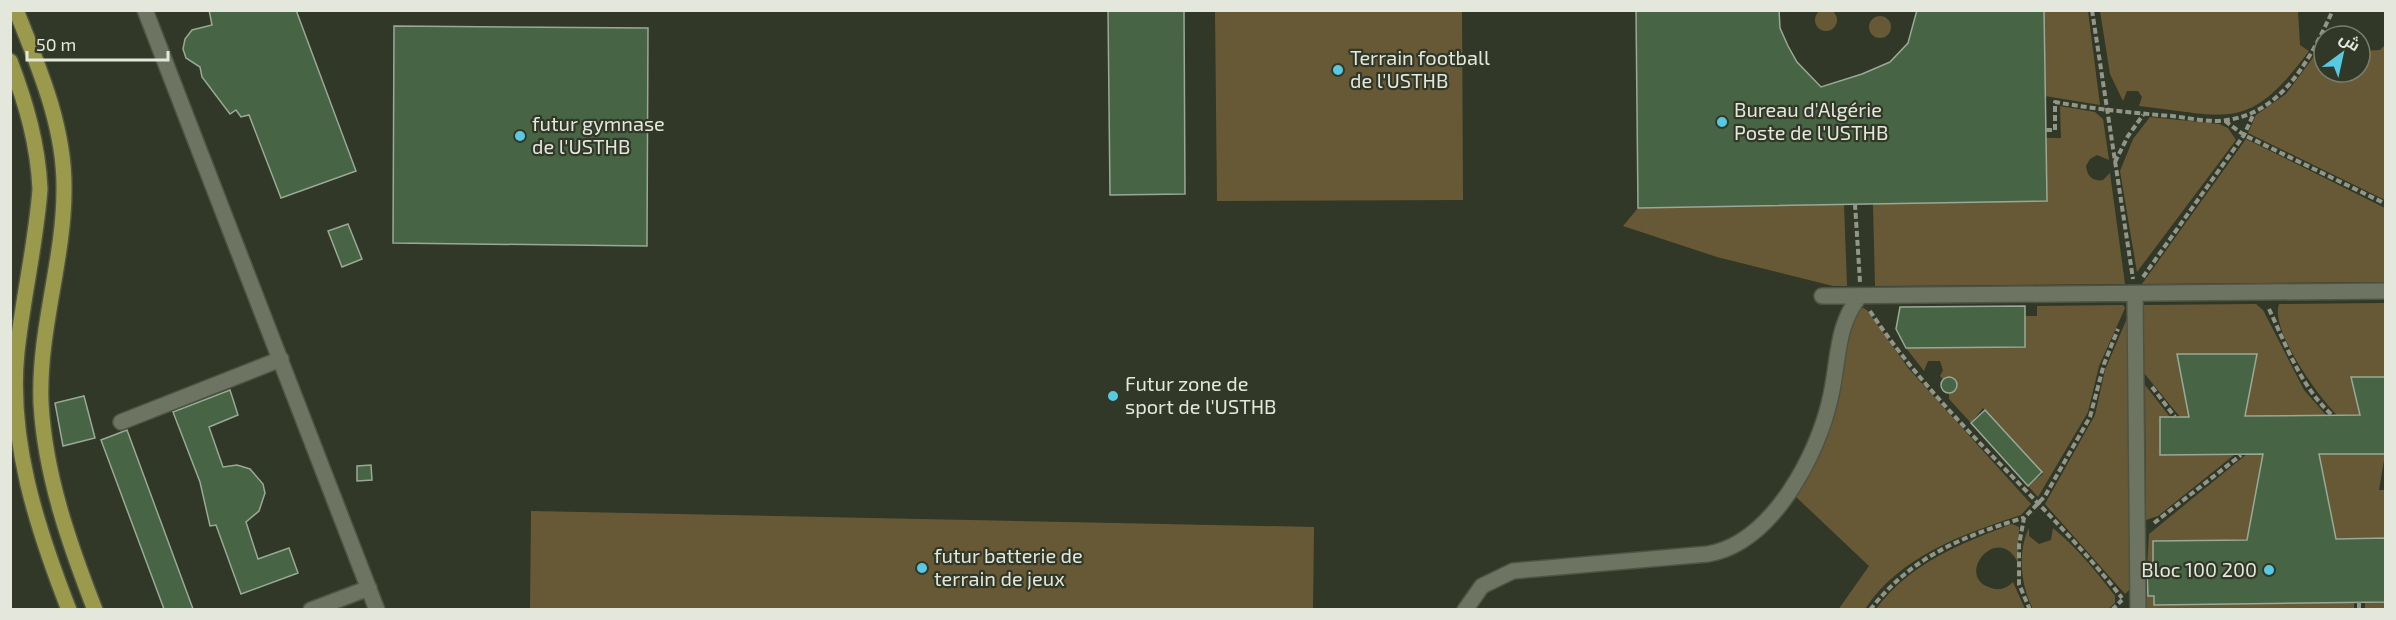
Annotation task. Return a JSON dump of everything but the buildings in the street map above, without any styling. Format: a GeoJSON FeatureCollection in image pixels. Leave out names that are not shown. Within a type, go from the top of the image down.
{"type":"FeatureCollection","features":[{"type":"Feature","properties":{"kind":"main road"},"geometry":{"type":"LineString","coordinates":[[16,10],[48,94],[59,133],[63,162],[62,220],[42,363],[43,436],[49,472],[72,548],[95,609]]}},
{"type":"Feature","properties":{"kind":"main road"},"geometry":{"type":"LineString","coordinates":[[10,61],[33,131],[39,163],[40,189],[17,352],[15,390],[18,434],[26,475],[49,559],[69,609]]}},
{"type":"Feature","properties":{"kind":"lane"},"geometry":{"type":"LineString","coordinates":[[145,10],[377,609]]}},
{"type":"Feature","properties":{"kind":"lane"},"geometry":{"type":"LineString","coordinates":[[1822,296],[2385,291]]}},
{"type":"Feature","properties":{"kind":"lane"},"geometry":{"type":"LineString","coordinates":[[2133,603],[2137,527],[2135,294]]}},
{"type":"Feature","properties":{"kind":"lane"},"geometry":{"type":"LineString","coordinates":[[1465,609],[1482,586],[1513,571],[1708,555],[1730,548],[1747,538],[1790,491],[1811,455],[1831,397],[1844,319],[1860,296]]}},
{"type":"Feature","properties":{"kind":"lane"},"geometry":{"type":"LineString","coordinates":[[121,422],[281,359]]}},
{"type":"Feature","properties":{"kind":"lane"},"geometry":{"type":"LineString","coordinates":[[311,609],[369,588]]}},
{"type":"Feature","properties":{"kind":"path"},"geometry":{"type":"LineString","coordinates":[[2092,10],[2130,275],[2136,284],[2244,135],[2254,113]]}},
{"type":"Feature","properties":{"kind":"path"},"geometry":{"type":"LineString","coordinates":[[2046,130],[2055,130],[2055,102],[2108,111],[2225,121],[2254,113],[2283,92],[2298,74],[2313,51],[2333,10]]}},
{"type":"Feature","properties":{"kind":"path"},"geometry":{"type":"LineString","coordinates":[[2115,164],[2128,136],[2144,114]]}},
{"type":"Feature","properties":{"kind":"path"},"geometry":{"type":"LineString","coordinates":[[2225,121],[2244,135],[2385,204]]}},
{"type":"Feature","properties":{"kind":"path"},"geometry":{"type":"LineString","coordinates":[[1855,204],[1860,296],[1893,344],[1923,379],[2133,603],[2112,609]]}},
{"type":"Feature","properties":{"kind":"path"},"geometry":{"type":"LineString","coordinates":[[2261,292],[2301,376],[2316,399],[2332,415]]}},
{"type":"Feature","properties":{"kind":"path"},"geometry":{"type":"LineString","coordinates":[[1870,609],[1900,576],[1921,560],[1977,534],[2024,518],[2039,504],[2093,410],[2104,364],[2120,325]]}},
{"type":"Feature","properties":{"kind":"path"},"geometry":{"type":"LineString","coordinates":[[2135,366],[2175,417]]}},
{"type":"Feature","properties":{"kind":"path"},"geometry":{"type":"LineString","coordinates":[[2137,527],[2149,527],[2241,454]]}},
{"type":"Feature","properties":{"kind":"path"},"geometry":{"type":"LineString","coordinates":[[2024,518],[2019,545],[2019,584],[2030,609]]}},
{"type":"Feature","properties":{"kind":"path"},"geometry":{"type":"LineString","coordinates":[[2359,602],[2359,609]]}},
{"type":"Feature","properties":{"kind":"shaded area"},"geometry":{"type":"Polygon","coordinates":[[[1826,9],[1834,12],[1837,20],[1834,28],[1826,31],[1818,28],[1815,20],[1818,12],[1826,9]]]}},
{"type":"Feature","properties":{"kind":"shaded area","name":"Terrain football de l'USTHB"},"geometry":{"type":"Polygon","coordinates":[[[1215,11],[1462,11],[1463,200],[1217,201],[1215,11]]]}},
{"type":"Feature","properties":{"kind":"shaded area"},"geometry":{"type":"Polygon","coordinates":[[[2044,11],[2088,11],[2100,105],[2045,96],[2044,11]]]}},
{"type":"Feature","properties":{"kind":"shaded area"},"geometry":{"type":"Polygon","coordinates":[[[2100,11],[2298,11],[2300,45],[2309,51],[2270,96],[2252,107],[2235,113],[2217,115],[2139,106],[2142,97],[2138,91],[2127,91],[2123,101],[2110,74],[2100,11]]]}},
{"type":"Feature","properties":{"kind":"shaded area"},"geometry":{"type":"Polygon","coordinates":[[[1880,16],[1888,19],[1891,27],[1888,35],[1880,38],[1872,35],[1869,27],[1872,19],[1880,16]]]}},
{"type":"Feature","properties":{"kind":"shaded area"},"geometry":{"type":"Polygon","coordinates":[[[2385,45],[2385,200],[2248,133],[2256,115],[2286,94],[2312,59],[2312,84],[2372,84],[2372,50],[2380,50],[2385,45]]]}},
{"type":"Feature","properties":{"kind":"shaded area"},"geometry":{"type":"Polygon","coordinates":[[[2060,106],[2095,112],[2103,119],[2109,160],[2097,155],[2090,159],[2086,166],[2089,175],[2096,180],[2103,180],[2110,173],[2125,284],[1875,286],[1873,204],[2046,138],[2061,138],[2060,106]]]}},
{"type":"Feature","properties":{"kind":"shaded area"},"geometry":{"type":"Polygon","coordinates":[[[2150,117],[2219,124],[2228,128],[2236,140],[2137,272],[2120,171],[2133,139],[2150,117]]]}},
{"type":"Feature","properties":{"kind":"shaded area"},"geometry":{"type":"Polygon","coordinates":[[[2246,139],[2385,208],[2385,282],[2142,284],[2246,139]]]}},
{"type":"Feature","properties":{"kind":"shaded area"},"geometry":{"type":"Polygon","coordinates":[[[1844,204],[1847,286],[1833,286],[1717,257],[1623,226],[1638,208],[1844,204]]]}},
{"type":"Feature","properties":{"kind":"shaded area"},"geometry":{"type":"Polygon","coordinates":[[[2385,303],[2385,377],[2351,377],[2360,415],[2337,415],[2308,378],[2288,346],[2278,315],[2279,304],[2385,303]]]}},
{"type":"Feature","properties":{"kind":"shaded area"},"geometry":{"type":"Polygon","coordinates":[[[2256,304],[2263,310],[2304,390],[2326,415],[2245,416],[2177,354],[2189,417],[2180,417],[2144,373],[2144,305],[2256,304]]]}},
{"type":"Feature","properties":{"kind":"shaded area"},"geometry":{"type":"Polygon","coordinates":[[[2123,305],[2125,308],[2099,366],[2088,412],[2038,497],[2028,486],[2043,474],[2032,462],[2020,477],[2004,460],[2011,454],[2002,445],[1996,451],[1979,432],[1994,420],[1983,408],[1971,423],[1949,399],[1949,392],[1954,390],[1956,383],[1952,378],[1943,379],[1940,376],[1943,370],[1940,361],[1928,361],[1924,371],[1906,348],[2022,347],[2025,316],[2037,316],[2037,306],[2123,305]]]}},
{"type":"Feature","properties":{"kind":"shaded area"},"geometry":{"type":"Polygon","coordinates":[[[1861,307],[1867,310],[1908,368],[2031,504],[2021,515],[1955,539],[1914,561],[1879,591],[1865,609],[1838,610],[1869,566],[1794,495],[1809,472],[1832,424],[1839,398],[1848,340],[1855,317],[1861,307]]]}},
{"type":"Feature","properties":{"kind":"shaded area"},"geometry":{"type":"Polygon","coordinates":[[[2128,316],[2131,588],[2125,594],[2045,504],[2095,415],[2105,370],[2128,316]]]}},
{"type":"Feature","properties":{"kind":"shaded area"},"geometry":{"type":"Polygon","coordinates":[[[2145,385],[2170,417],[2160,417],[2160,455],[2234,455],[2158,516],[2146,520],[2145,385]]]}},
{"type":"Feature","properties":{"kind":"shaded area"},"geometry":{"type":"Polygon","coordinates":[[[2247,454],[2263,454],[2252,516],[2319,454],[2385,454],[2379,490],[2385,490],[2385,538],[2153,541],[2153,568],[2147,568],[2149,534],[2247,454]]]}},
{"type":"Feature","properties":{"kind":"shaded area","name":"futur batterie de terrain de jeux"},"geometry":{"type":"Polygon","coordinates":[[[531,511],[1314,527],[1313,609],[530,609],[531,511]]]}},
{"type":"Feature","properties":{"kind":"shaded area"},"geometry":{"type":"Polygon","coordinates":[[[2012,524],[2019,527],[2018,563],[2010,552],[2000,548],[1991,550],[1978,564],[1976,574],[1980,582],[1994,589],[2003,588],[2013,582],[2025,609],[1876,609],[1889,593],[1920,567],[1974,539],[2012,524]]]}},
{"type":"Feature","properties":{"kind":"shaded area"},"geometry":{"type":"Polygon","coordinates":[[[2029,528],[2029,536],[2039,544],[2051,540],[2053,528],[2086,560],[2115,596],[2115,603],[2108,609],[2033,609],[2023,580],[2022,569],[2023,548],[2029,528]]]}},
{"type":"Feature","properties":{"kind":"shaded area"},"geometry":{"type":"Polygon","coordinates":[[[2147,577],[2153,577],[2154,605],[2354,602],[2354,609],[2147,609],[2147,577]]]}},
{"type":"Feature","properties":{"kind":"shaded area"},"geometry":{"type":"Polygon","coordinates":[[[2365,602],[2385,602],[2385,609],[2365,609],[2365,602]]]}},
{"type":"Feature","properties":{"kind":"place","name":"Terrain football de l'USTHB"},"geometry":{"type":"Point","coordinates":[1338,70]}},
{"type":"Feature","properties":{"kind":"place","name":"Bureau d'Algérie Poste de l'USTHB"},"geometry":{"type":"Point","coordinates":[1722,122]}},
{"type":"Feature","properties":{"kind":"place","name":"futur gymnase de l'USTHB"},"geometry":{"type":"Point","coordinates":[520,136]}},
{"type":"Feature","properties":{"kind":"place","name":"Futur zone de sport de l'USTHB"},"geometry":{"type":"Point","coordinates":[1113,396]}},
{"type":"Feature","properties":{"kind":"place","name":"futur batterie de terrain de jeux"},"geometry":{"type":"Point","coordinates":[922,568]}},
{"type":"Feature","properties":{"kind":"place","name":"Bloc 100 200"},"geometry":{"type":"Point","coordinates":[2269,570]}}]}
